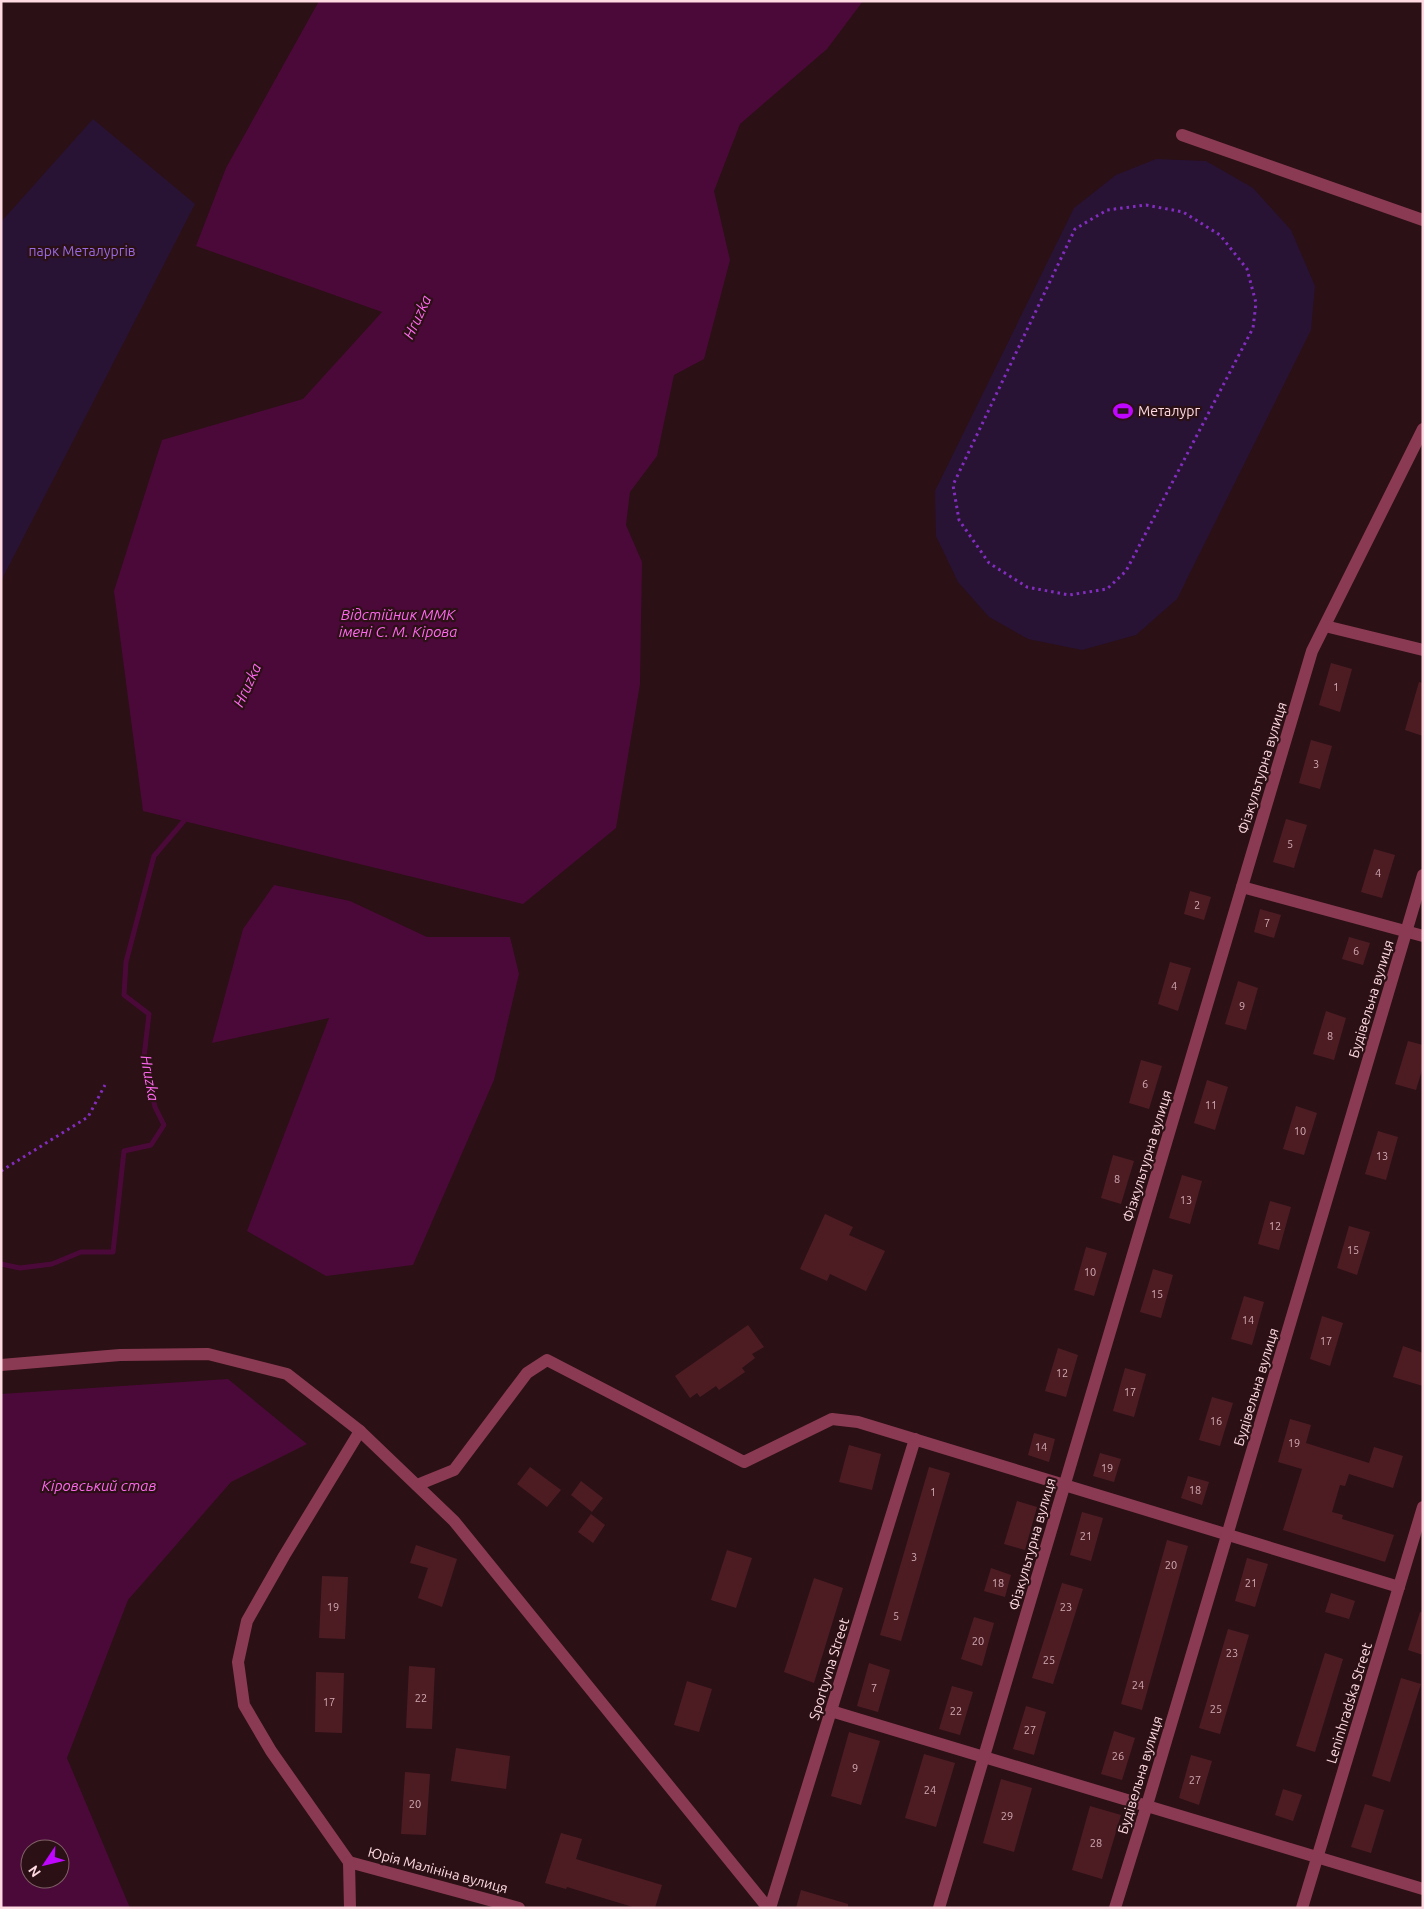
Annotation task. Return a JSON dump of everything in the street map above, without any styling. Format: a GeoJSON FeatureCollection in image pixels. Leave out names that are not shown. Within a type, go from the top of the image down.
{"type":"FeatureCollection","features":[{"type":"Feature","properties":{"kind":"street"},"geometry":{"type":"LineString","coordinates":[[1182,135],[1423,220]]}},
{"type":"Feature","properties":{"kind":"street","name":"Фiзкультурна вулиця"},"geometry":{"type":"LineString","coordinates":[[939,1908],[1312,651],[1423,429]]}},
{"type":"Feature","properties":{"kind":"street"},"geometry":{"type":"LineString","coordinates":[[1325,626],[1423,650]]}},
{"type":"Feature","properties":{"kind":"street","name":"Будівельна вулиця"},"geometry":{"type":"LineString","coordinates":[[1115,1908],[1423,875]]}},
{"type":"Feature","properties":{"kind":"street"},"geometry":{"type":"LineString","coordinates":[[1242,888],[1423,936]]}},
{"type":"Feature","properties":{"kind":"street"},"geometry":{"type":"LineString","coordinates":[[1,1365],[120,1355],[208,1354],[286,1374],[360,1431],[454,1521],[769,1908]]}},
{"type":"Feature","properties":{"kind":"street"},"geometry":{"type":"LineString","coordinates":[[417,1486],[454,1470],[527,1373],[547,1360],[744,1462],[832,1419],[858,1422],[1399,1587]]}},
{"type":"Feature","properties":{"kind":"street"},"geometry":{"type":"LineString","coordinates":[[350,1908],[349,1862],[271,1751],[244,1705],[238,1662],[247,1621],[360,1431]]}},
{"type":"Feature","properties":{"kind":"street","name":"Sportyvna Street"},"geometry":{"type":"LineString","coordinates":[[769,1908],[916,1439]]}},
{"type":"Feature","properties":{"kind":"street","name":"Leninhradska Street"},"geometry":{"type":"LineString","coordinates":[[1302,1908],[1399,1587],[1418,1546],[1423,1507]]}},
{"type":"Feature","properties":{"kind":"street"},"geometry":{"type":"LineString","coordinates":[[831,1711],[1423,1889]]}},
{"type":"Feature","properties":{"kind":"street","name":"Юрія Малініна вулиця"},"geometry":{"type":"LineString","coordinates":[[349,1862],[519,1908]]}},
{"type":"Feature","properties":{"kind":"path"},"geometry":{"type":"LineString","coordinates":[[1146,205],[1183,212],[1220,235],[1247,269],[1256,303],[1253,328],[1131,563],[1126,571],[1107,590],[1069,595],[1027,587],[989,563],[960,520],[953,485],[1075,229],[1106,210],[1146,205]]}},
{"type":"Feature","properties":{"kind":"path"},"geometry":{"type":"LineString","coordinates":[[1,1171],[88,1117],[105,1086]]}},
{"type":"Feature","properties":{"kind":"green space","name":"парк Металургів"},"geometry":{"type":"Polygon","coordinates":[[[93,119],[195,204],[1,581],[1,222],[93,119]]]}},
{"type":"Feature","properties":{"kind":"green space","name":"Металург"},"geometry":{"type":"Polygon","coordinates":[[[1156,159],[1206,161],[1253,188],[1291,230],[1315,286],[1311,330],[1177,599],[1136,635],[1082,650],[1028,639],[989,617],[958,582],[936,536],[935,491],[1074,208],[1116,175],[1156,159]]]}},
{"type":"Feature","properties":{"kind":"water","name":"Відстійник ММК імені С. М. Кірова"},"geometry":{"type":"Polygon","coordinates":[[[319,1],[863,1],[827,49],[740,124],[714,191],[730,260],[704,359],[674,375],[657,456],[630,492],[626,525],[642,562],[640,684],[616,828],[523,904],[143,811],[114,591],[162,440],[303,399],[382,312],[196,246],[226,168],[319,1]]]}},
{"type":"Feature","properties":{"kind":"water"},"geometry":{"type":"Polygon","coordinates":[[[274,885],[350,901],[427,937],[510,937],[519,974],[494,1080],[413,1265],[326,1276],[247,1231],[329,1018],[212,1043],[243,929],[274,885]]]}},
{"type":"Feature","properties":{"kind":"water","name":"Кіровський став"},"geometry":{"type":"Polygon","coordinates":[[[228,1379],[307,1444],[231,1482],[128,1600],[67,1758],[130,1908],[1,1908],[1,1394],[228,1379]]]}},
{"type":"Feature","properties":{"kind":"building"},"geometry":{"type":"Polygon","coordinates":[[[1331,663],[1352,669],[1340,712],[1319,705],[1331,663]]]}},
{"type":"Feature","properties":{"kind":"building"},"geometry":{"type":"Polygon","coordinates":[[[1419,682],[1423,683],[1423,736],[1405,730],[1419,682]]]}},
{"type":"Feature","properties":{"kind":"building"},"geometry":{"type":"Polygon","coordinates":[[[1311,740],[1332,746],[1320,789],[1299,783],[1311,740]]]}},
{"type":"Feature","properties":{"kind":"building"},"geometry":{"type":"Polygon","coordinates":[[[1286,819],[1307,825],[1294,868],[1273,862],[1286,819]]]}},
{"type":"Feature","properties":{"kind":"building"},"geometry":{"type":"Polygon","coordinates":[[[1374,849],[1395,855],[1382,898],[1361,892],[1374,849]]]}},
{"type":"Feature","properties":{"kind":"building"},"geometry":{"type":"Polygon","coordinates":[[[1190,891],[1211,897],[1204,920],[1184,914],[1190,891]]]}},
{"type":"Feature","properties":{"kind":"building"},"geometry":{"type":"Polygon","coordinates":[[[1260,909],[1281,915],[1274,938],[1254,932],[1260,909]]]}},
{"type":"Feature","properties":{"kind":"building"},"geometry":{"type":"Polygon","coordinates":[[[1349,937],[1370,943],[1363,965],[1342,959],[1349,937]]]}},
{"type":"Feature","properties":{"kind":"building"},"geometry":{"type":"Polygon","coordinates":[[[1170,962],[1191,968],[1178,1011],[1158,1004],[1170,962]]]}},
{"type":"Feature","properties":{"kind":"building"},"geometry":{"type":"Polygon","coordinates":[[[1238,981],[1258,988],[1246,1030],[1225,1024],[1238,981]]]}},
{"type":"Feature","properties":{"kind":"building"},"geometry":{"type":"Polygon","coordinates":[[[1326,1011],[1346,1018],[1334,1060],[1313,1054],[1326,1011]]]}},
{"type":"Feature","properties":{"kind":"building"},"geometry":{"type":"Polygon","coordinates":[[[1408,1041],[1423,1045],[1423,1067],[1416,1090],[1395,1084],[1408,1041]]]}},
{"type":"Feature","properties":{"kind":"building"},"geometry":{"type":"Polygon","coordinates":[[[1141,1060],[1162,1066],[1149,1109],[1129,1103],[1141,1060]]]}},
{"type":"Feature","properties":{"kind":"building"},"geometry":{"type":"Polygon","coordinates":[[[1207,1080],[1228,1087],[1215,1130],[1194,1123],[1207,1080]]]}},
{"type":"Feature","properties":{"kind":"building"},"geometry":{"type":"Polygon","coordinates":[[[1296,1106],[1317,1113],[1304,1155],[1283,1149],[1296,1106]]]}},
{"type":"Feature","properties":{"kind":"building"},"geometry":{"type":"Polygon","coordinates":[[[1378,1131],[1398,1137],[1386,1180],[1365,1174],[1378,1131]]]}},
{"type":"Feature","properties":{"kind":"building"},"geometry":{"type":"Polygon","coordinates":[[[1113,1155],[1134,1161],[1121,1204],[1101,1198],[1113,1155]]]}},
{"type":"Feature","properties":{"kind":"building"},"geometry":{"type":"Polygon","coordinates":[[[1182,1175],[1202,1181],[1190,1224],[1169,1218],[1182,1175]]]}},
{"type":"Feature","properties":{"kind":"building"},"geometry":{"type":"Polygon","coordinates":[[[1270,1201],[1291,1207],[1279,1250],[1258,1244],[1270,1201]]]}},
{"type":"Feature","properties":{"kind":"building"},"geometry":{"type":"Polygon","coordinates":[[[825,1214],[853,1227],[849,1235],[885,1251],[866,1291],[830,1274],[827,1281],[800,1269],[825,1214]]]}},
{"type":"Feature","properties":{"kind":"building"},"geometry":{"type":"Polygon","coordinates":[[[1349,1226],[1370,1232],[1357,1275],[1337,1268],[1349,1226]]]}},
{"type":"Feature","properties":{"kind":"building"},"geometry":{"type":"Polygon","coordinates":[[[1086,1247],[1107,1253],[1094,1296],[1074,1290],[1086,1247]]]}},
{"type":"Feature","properties":{"kind":"building"},"geometry":{"type":"Polygon","coordinates":[[[1153,1269],[1173,1275],[1161,1318],[1140,1312],[1153,1269]]]}},
{"type":"Feature","properties":{"kind":"building"},"geometry":{"type":"Polygon","coordinates":[[[1244,1296],[1264,1302],[1252,1345],[1231,1339],[1244,1296]]]}},
{"type":"Feature","properties":{"kind":"building"},"geometry":{"type":"Polygon","coordinates":[[[1322,1316],[1343,1323],[1330,1366],[1310,1359],[1322,1316]]]}},
{"type":"Feature","properties":{"kind":"building"},"geometry":{"type":"Polygon","coordinates":[[[748,1325],[764,1347],[752,1354],[755,1358],[742,1368],[745,1372],[719,1390],[716,1386],[700,1397],[697,1393],[690,1398],[675,1376],[748,1325]]]}},
{"type":"Feature","properties":{"kind":"building"},"geometry":{"type":"Polygon","coordinates":[[[1403,1346],[1423,1353],[1423,1386],[1393,1377],[1403,1346]]]}},
{"type":"Feature","properties":{"kind":"building"},"geometry":{"type":"Polygon","coordinates":[[[1058,1348],[1078,1355],[1066,1397],[1045,1391],[1058,1348]]]}},
{"type":"Feature","properties":{"kind":"building"},"geometry":{"type":"Polygon","coordinates":[[[1125,1368],[1146,1374],[1134,1417],[1113,1411],[1125,1368]]]}},
{"type":"Feature","properties":{"kind":"building"},"geometry":{"type":"Polygon","coordinates":[[[1212,1397],[1233,1403],[1220,1446],[1199,1440],[1212,1397]]]}},
{"type":"Feature","properties":{"kind":"building"},"geometry":{"type":"Polygon","coordinates":[[[1290,1419],[1311,1425],[1306,1443],[1369,1463],[1374,1447],[1403,1456],[1393,1488],[1349,1474],[1345,1486],[1340,1485],[1332,1512],[1343,1515],[1342,1519],[1394,1535],[1385,1562],[1283,1530],[1302,1469],[1278,1462],[1290,1419]]]}},
{"type":"Feature","properties":{"kind":"building"},"geometry":{"type":"Polygon","coordinates":[[[1034,1433],[1055,1439],[1049,1462],[1028,1455],[1034,1433]]]}},
{"type":"Feature","properties":{"kind":"building"},"geometry":{"type":"Polygon","coordinates":[[[849,1445],[881,1454],[872,1490],[839,1482],[849,1445]]]}},
{"type":"Feature","properties":{"kind":"building"},"geometry":{"type":"Polygon","coordinates":[[[1100,1453],[1121,1459],[1114,1482],[1093,1476],[1100,1453]]]}},
{"type":"Feature","properties":{"kind":"building"},"geometry":{"type":"Polygon","coordinates":[[[530,1467],[561,1490],[547,1507],[517,1484],[530,1467]]]}},
{"type":"Feature","properties":{"kind":"building"},"geometry":{"type":"Polygon","coordinates":[[[929,1467],[950,1473],[901,1641],[880,1635],[929,1467]]]}},
{"type":"Feature","properties":{"kind":"building"},"geometry":{"type":"Polygon","coordinates":[[[1188,1476],[1209,1482],[1202,1505],[1181,1498],[1188,1476]]]}},
{"type":"Feature","properties":{"kind":"building"},"geometry":{"type":"Polygon","coordinates":[[[581,1481],[603,1498],[592,1512],[571,1495],[581,1481]]]}},
{"type":"Feature","properties":{"kind":"building"},"geometry":{"type":"Polygon","coordinates":[[[1017,1501],[1037,1507],[1025,1550],[1004,1544],[1017,1501]]]}},
{"type":"Feature","properties":{"kind":"building"},"geometry":{"type":"Polygon","coordinates":[[[1082,1512],[1103,1518],[1091,1561],[1070,1555],[1082,1512]]]}},
{"type":"Feature","properties":{"kind":"building"},"geometry":{"type":"Polygon","coordinates":[[[591,1514],[605,1525],[593,1543],[578,1532],[591,1514]]]}},
{"type":"Feature","properties":{"kind":"building"},"geometry":{"type":"Polygon","coordinates":[[[1167,1540],[1188,1546],[1142,1710],[1121,1704],[1167,1540]]]}},
{"type":"Feature","properties":{"kind":"building"},"geometry":{"type":"Polygon","coordinates":[[[416,1545],[457,1559],[442,1607],[418,1598],[428,1568],[410,1563],[416,1545]]]}},
{"type":"Feature","properties":{"kind":"building"},"geometry":{"type":"Polygon","coordinates":[[[727,1550],[752,1558],[736,1608],[711,1600],[727,1550]]]}},
{"type":"Feature","properties":{"kind":"building"},"geometry":{"type":"Polygon","coordinates":[[[1247,1558],[1268,1564],[1255,1607],[1235,1601],[1247,1558]]]}},
{"type":"Feature","properties":{"kind":"building"},"geometry":{"type":"Polygon","coordinates":[[[991,1568],[1011,1575],[1005,1597],[984,1591],[991,1568]]]}},
{"type":"Feature","properties":{"kind":"building"},"geometry":{"type":"Polygon","coordinates":[[[322,1576],[348,1577],[345,1639],[319,1638],[322,1576]]]}},
{"type":"Feature","properties":{"kind":"building"},"geometry":{"type":"Polygon","coordinates":[[[814,1578],[843,1588],[814,1683],[784,1672],[814,1578]]]}},
{"type":"Feature","properties":{"kind":"building"},"geometry":{"type":"Polygon","coordinates":[[[1062,1583],[1083,1589],[1053,1684],[1032,1678],[1062,1583]]]}},
{"type":"Feature","properties":{"kind":"building"},"geometry":{"type":"Polygon","coordinates":[[[1331,1593],[1355,1601],[1349,1619],[1325,1612],[1331,1593]]]}},
{"type":"Feature","properties":{"kind":"building"},"geometry":{"type":"Polygon","coordinates":[[[1420,1612],[1423,1613],[1423,1655],[1408,1650],[1420,1612]]]}},
{"type":"Feature","properties":{"kind":"building"},"geometry":{"type":"Polygon","coordinates":[[[974,1617],[994,1623],[982,1666],[961,1659],[974,1617]]]}},
{"type":"Feature","properties":{"kind":"building"},"geometry":{"type":"Polygon","coordinates":[[[1228,1629],[1249,1635],[1220,1734],[1199,1728],[1228,1629]]]}},
{"type":"Feature","properties":{"kind":"building"},"geometry":{"type":"Polygon","coordinates":[[[1325,1653],[1343,1659],[1315,1752],[1296,1746],[1325,1653]]]}},
{"type":"Feature","properties":{"kind":"building"},"geometry":{"type":"Polygon","coordinates":[[[869,1663],[890,1670],[878,1712],[857,1706],[869,1663]]]}},
{"type":"Feature","properties":{"kind":"building"},"geometry":{"type":"Polygon","coordinates":[[[409,1666],[435,1668],[432,1729],[406,1728],[409,1666]]]}},
{"type":"Feature","properties":{"kind":"building"},"geometry":{"type":"Polygon","coordinates":[[[316,1672],[344,1673],[342,1733],[315,1732],[316,1672]]]}},
{"type":"Feature","properties":{"kind":"building"},"geometry":{"type":"Polygon","coordinates":[[[1401,1678],[1421,1684],[1390,1782],[1372,1776],[1401,1678]]]}},
{"type":"Feature","properties":{"kind":"building"},"geometry":{"type":"Polygon","coordinates":[[[687,1681],[712,1689],[699,1732],[674,1725],[687,1681]]]}},
{"type":"Feature","properties":{"kind":"building"},"geometry":{"type":"Polygon","coordinates":[[[952,1686],[973,1692],[960,1735],[939,1729],[952,1686]]]}},
{"type":"Feature","properties":{"kind":"building"},"geometry":{"type":"Polygon","coordinates":[[[1026,1706],[1046,1712],[1034,1755],[1013,1749],[1026,1706]]]}},
{"type":"Feature","properties":{"kind":"building"},"geometry":{"type":"Polygon","coordinates":[[[1114,1731],[1135,1738],[1122,1780],[1101,1774],[1114,1731]]]}},
{"type":"Feature","properties":{"kind":"building"},"geometry":{"type":"Polygon","coordinates":[[[849,1732],[880,1741],[861,1805],[831,1796],[849,1732]]]}},
{"type":"Feature","properties":{"kind":"building"},"geometry":{"type":"Polygon","coordinates":[[[456,1748],[510,1756],[506,1789],[451,1781],[456,1748]]]}},
{"type":"Feature","properties":{"kind":"building"},"geometry":{"type":"Polygon","coordinates":[[[924,1754],[955,1763],[936,1827],[905,1818],[924,1754]]]}},
{"type":"Feature","properties":{"kind":"building"},"geometry":{"type":"Polygon","coordinates":[[[1191,1755],[1212,1761],[1199,1805],[1179,1798],[1191,1755]]]}},
{"type":"Feature","properties":{"kind":"building"},"geometry":{"type":"Polygon","coordinates":[[[405,1772],[430,1774],[426,1835],[401,1834],[405,1772]]]}},
{"type":"Feature","properties":{"kind":"building"},"geometry":{"type":"Polygon","coordinates":[[[1001,1779],[1032,1788],[1014,1852],[983,1843],[1001,1779]]]}},
{"type":"Feature","properties":{"kind":"building"},"geometry":{"type":"Polygon","coordinates":[[[1283,1789],[1302,1795],[1293,1821],[1275,1815],[1283,1789]]]}},
{"type":"Feature","properties":{"kind":"building"},"geometry":{"type":"Polygon","coordinates":[[[1365,1804],[1384,1810],[1371,1853],[1351,1847],[1365,1804]]]}},
{"type":"Feature","properties":{"kind":"building"},"geometry":{"type":"Polygon","coordinates":[[[1090,1806],[1121,1815],[1102,1879],[1072,1870],[1090,1806]]]}},
{"type":"Feature","properties":{"kind":"building"},"geometry":{"type":"Polygon","coordinates":[[[561,1833],[582,1839],[576,1859],[662,1885],[655,1908],[636,1908],[567,1887],[566,1889],[545,1883],[561,1833]]]}},
{"type":"Feature","properties":{"kind":"building"},"geometry":{"type":"Polygon","coordinates":[[[801,1890],[848,1904],[848,1908],[796,1908],[801,1890]]]}},
{"type":"Feature","properties":{"kind":"waterway","name":"Hruzka"},"geometry":{"type":"LineString","coordinates":[[1,1264],[20,1268],[52,1264],[81,1252],[113,1252],[124,1151],[151,1145],[164,1125],[155,1107],[144,1057],[149,1014],[124,995],[126,962],[154,856],[184,821]]}},
{"type":"Feature","properties":{"kind":"place","name":"Металург"},"geometry":{"type":"Point","coordinates":[1123,411]}}]}
